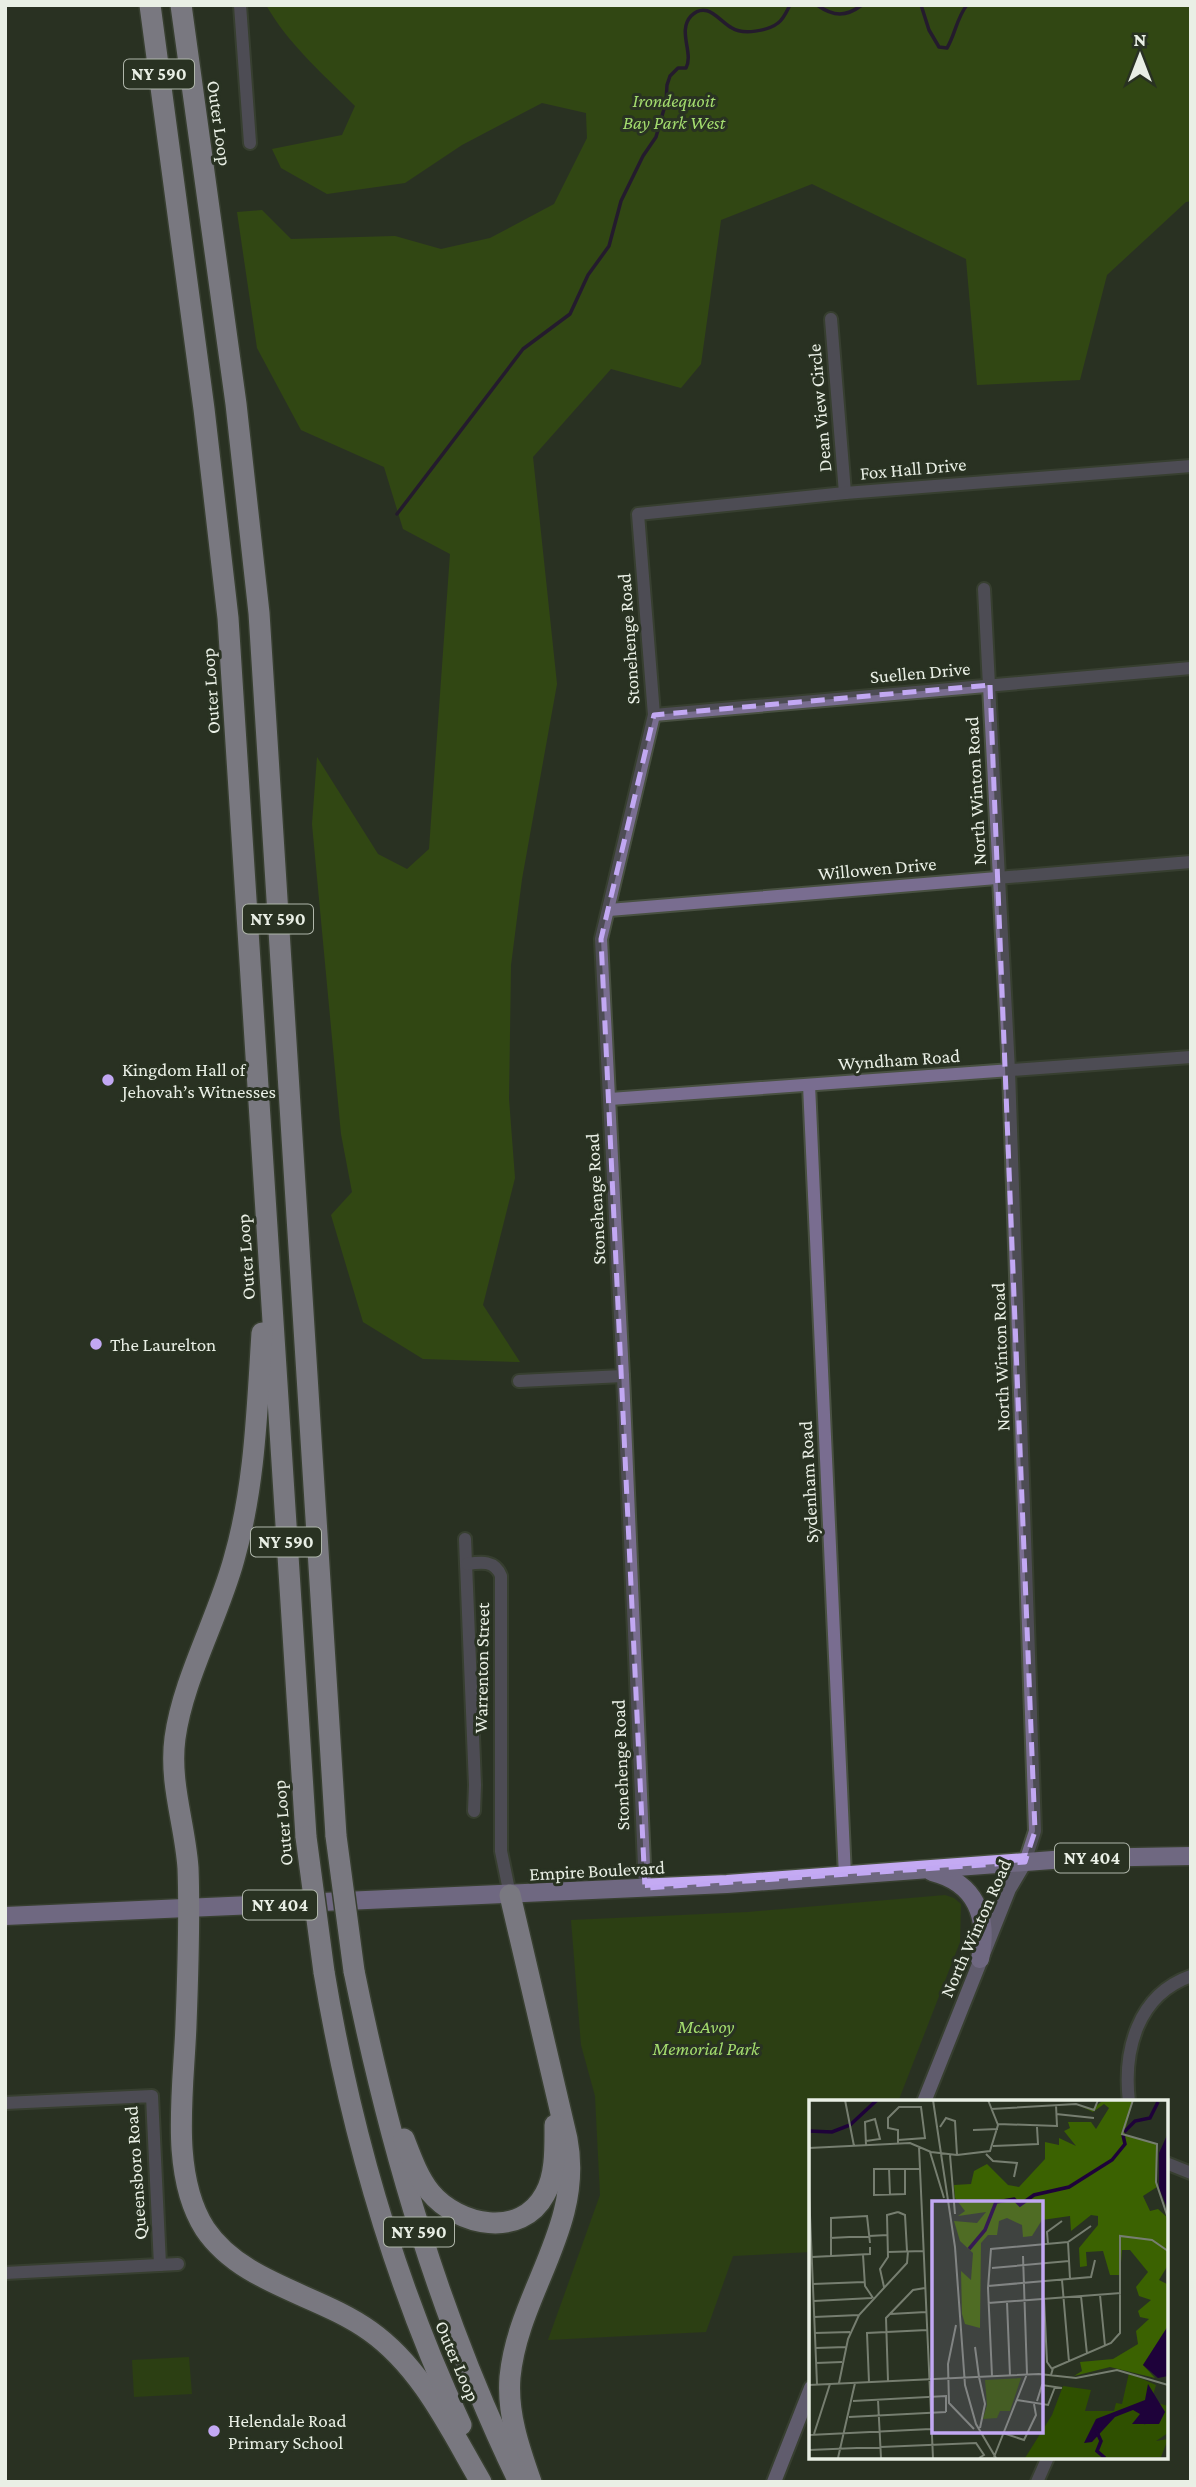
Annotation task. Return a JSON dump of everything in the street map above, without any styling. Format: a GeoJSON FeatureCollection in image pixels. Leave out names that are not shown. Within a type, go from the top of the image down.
{"type":"FeatureCollection","features":[{"type":"Feature","properties":{"kind":"highway"},"geometry":{"type":"LineString","coordinates":[[142,5],[168,142]]}},
{"type":"Feature","properties":{"kind":"highway","name":"Outer Loop"},"geometry":{"type":"LineString","coordinates":[[150,5],[204,409],[227,606],[306,1837],[324,1972],[352,2110],[387,2235],[435,2367],[488,2482]]}},
{"type":"Feature","properties":{"kind":"highway","name":"Outer Loop"},"geometry":{"type":"LineString","coordinates":[[181,5],[236,404],[259,612],[336,1836],[354,1972],[390,2134],[424,2246],[464,2356],[519,2482]]}},
{"type":"Feature","properties":{"kind":"highway"},"geometry":{"type":"LineString","coordinates":[[268,1247],[253,1453],[245,1517],[230,1576],[187,1690],[174,1740],[173,1771],[187,1857],[188,1963],[182,2147],[187,2183],[202,2223],[218,2244],[240,2263],[360,2324],[388,2346],[422,2384],[481,2482]]}},
{"type":"Feature","properties":{"kind":"highway"},"geometry":{"type":"LineString","coordinates":[[510,1895],[569,2148],[571,2176],[563,2218],[520,2333],[511,2370],[509,2398],[531,2482]]}},
{"type":"Feature","properties":{"kind":"highway"},"geometry":{"type":"LineString","coordinates":[[354,1972],[386,2088],[412,2161],[422,2181],[436,2198],[447,2208],[466,2217],[485,2223],[511,2221],[528,2213],[545,2195],[552,2172],[555,2139],[549,2064]]}},
{"type":"Feature","properties":{"kind":"main road","name":"Empire Boulevard"},"geometry":{"type":"LineString","coordinates":[[5,1916],[510,1895],[845,1876],[1102,1857],[1191,1856]]}},
{"type":"Feature","properties":{"kind":"main road","name":"North Winton Road"},"geometry":{"type":"LineString","coordinates":[[925,2100],[980,1959],[1009,1891],[1025,1862]]}},
{"type":"Feature","properties":{"kind":"main road"},"geometry":{"type":"LineString","coordinates":[[921,1870],[954,1880],[971,1896],[982,1922],[980,1959]]}},
{"type":"Feature","properties":{"kind":"main road"},"geometry":{"type":"LineString","coordinates":[[774,2482],[809,2393]]}},
{"type":"Feature","properties":{"kind":"street"},"geometry":{"type":"LineString","coordinates":[[240,5],[250,143]]}},
{"type":"Feature","properties":{"kind":"street","name":"Dean View Circle"},"geometry":{"type":"LineString","coordinates":[[831,319],[845,493]]}},
{"type":"Feature","properties":{"kind":"street","name":"Fox Hall Drive"},"geometry":{"type":"LineString","coordinates":[[638,514],[845,493],[1191,466]]}},
{"type":"Feature","properties":{"kind":"street","name":"Stonehenge Road"},"geometry":{"type":"LineString","coordinates":[[638,514],[654,715],[601,939],[645,1888]]}},
{"type":"Feature","properties":{"kind":"street","name":"North Winton Road"},"geometry":{"type":"LineString","coordinates":[[984,589],[1009,1070],[1035,1831],[1025,1862]]}},
{"type":"Feature","properties":{"kind":"street","name":"Suellen Drive"},"geometry":{"type":"LineString","coordinates":[[654,715],[1191,668]]}},
{"type":"Feature","properties":{"kind":"street","name":"Willowen Drive"},"geometry":{"type":"LineString","coordinates":[[609,910],[1191,862]]}},
{"type":"Feature","properties":{"kind":"street","name":"Wyndham Road"},"geometry":{"type":"LineString","coordinates":[[610,1099],[1191,1057]]}},
{"type":"Feature","properties":{"kind":"street","name":"Sydenham Road"},"geometry":{"type":"LineString","coordinates":[[809,1085],[845,1876]]}},
{"type":"Feature","properties":{"kind":"street"},"geometry":{"type":"LineString","coordinates":[[519,1381],[623,1376]]}},
{"type":"Feature","properties":{"kind":"street","name":"Warrenton Street"},"geometry":{"type":"LineString","coordinates":[[465,1539],[474,1806],[500,1802]]}},
{"type":"Feature","properties":{"kind":"street","name":"Warrenton Street"},"geometry":{"type":"LineString","coordinates":[[467,1563],[491,1564],[496,1566],[501,1576],[500,1802],[502,1859],[510,1895]]}},
{"type":"Feature","properties":{"kind":"street"},"geometry":{"type":"LineString","coordinates":[[1129,2100],[1126,2075],[1129,2049],[1135,2030],[1163,1993],[1191,1976]]}},
{"type":"Feature","properties":{"kind":"street","name":"Queensboro Road"},"geometry":{"type":"LineString","coordinates":[[5,2103],[152,2096],[160,2265]]}},
{"type":"Feature","properties":{"kind":"street"},"geometry":{"type":"LineString","coordinates":[[1168,2164],[1191,2173]]}},
{"type":"Feature","properties":{"kind":"street"},"geometry":{"type":"LineString","coordinates":[[5,2273],[178,2264]]}},
{"type":"Feature","properties":{"kind":"street"},"geometry":{"type":"LineString","coordinates":[[1037,2482],[1047,2459]]}},
{"type":"Feature","properties":{"kind":"highlighted area"},"geometry":{"type":"Polygon","coordinates":[[[990,685],[1035,1831],[1025,1862],[645,1888],[601,939],[654,715],[990,685]]]}},
{"type":"Feature","properties":{"kind":"green space","name":"Irondequoit Bay Park West"},"geometry":{"type":"Polygon","coordinates":[[[266,5],[1191,5],[1191,201],[1186,202],[1107,275],[1080,380],[977,385],[966,259],[812,184],[721,220],[701,364],[681,388],[611,369],[533,457],[557,684],[522,879],[511,965],[509,1099],[515,1178],[483,1305],[520,1362],[423,1359],[363,1322],[331,1215],[352,1192],[341,1134],[312,824],[317,757],[378,854],[407,869],[429,849],[450,554],[403,529],[384,467],[301,430],[257,348],[237,212],[262,210],[291,239],[395,236],[441,249],[490,238],[554,204],[587,138],[586,113],[542,103],[462,145],[405,183],[327,194],[281,168],[272,149],[342,135],[355,106],[296,46],[266,5]]]}},
{"type":"Feature","properties":{"kind":"green space","name":"McAvoy Memorial Park"},"geometry":{"type":"Polygon","coordinates":[[[945,1895],[961,1904],[960,1942],[899,2100],[809,2100],[809,2252],[733,2256],[706,2332],[548,2340],[600,2195],[595,2096],[581,2045],[571,1920],[748,1912],[945,1895]]]}},
{"type":"Feature","properties":{"kind":"green space"},"geometry":{"type":"Polygon","coordinates":[[[189,2357],[192,2394],[134,2397],[132,2360],[189,2357]]]}},
{"type":"Feature","properties":{"kind":"waterway"},"geometry":{"type":"LineString","coordinates":[[397,514],[523,349],[570,314],[588,275],[609,246],[621,201],[643,156],[656,137],[670,76],[678,68],[686,68],[688,56],[685,28],[691,16],[702,10],[708,11],[737,30],[755,31],[778,23],[790,5]]}},
{"type":"Feature","properties":{"kind":"waterway"},"geometry":{"type":"LineString","coordinates":[[817,5],[829,12],[840,14],[851,12],[862,5]]}},
{"type":"Feature","properties":{"kind":"waterway"},"geometry":{"type":"LineString","coordinates":[[921,5],[929,30],[939,47],[947,48],[967,5]]}},
{"type":"Feature","properties":{"kind":"place","name":"Kingdom Hall of Jehovah’s Witnesses"},"geometry":{"type":"Point","coordinates":[108,1080]}},
{"type":"Feature","properties":{"kind":"place","name":"The Laurelton"},"geometry":{"type":"Point","coordinates":[96,1344]}},
{"type":"Feature","properties":{"kind":"place","name":"Helendale Road Primary School"},"geometry":{"type":"Point","coordinates":[214,2431]}}]}
